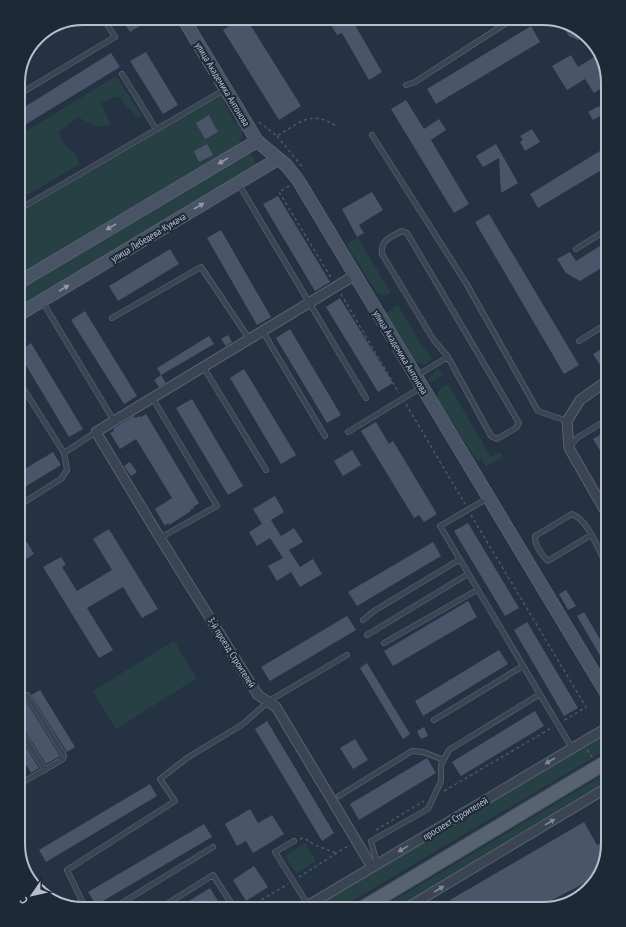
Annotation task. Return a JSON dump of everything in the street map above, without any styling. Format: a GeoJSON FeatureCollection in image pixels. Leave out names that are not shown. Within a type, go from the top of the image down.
{"type":"FeatureCollection","features":[{"type":"Feature","properties":{"kind":"main road","name":"улица Академика Антонова"},"geometry":{"type":"LineString","coordinates":[[187,25],[257,141],[286,164],[298,180],[601,684]]}},
{"type":"Feature","properties":{"kind":"main road"},"geometry":{"type":"LineString","coordinates":[[25,279],[257,141]]}},
{"type":"Feature","properties":{"kind":"main road","name":"улица Лебедева-Кумача"},"geometry":{"type":"LineString","coordinates":[[25,311],[278,159]]}},
{"type":"Feature","properties":{"kind":"main road"},"geometry":{"type":"LineString","coordinates":[[373,902],[601,765]]}},
{"type":"Feature","properties":{"kind":"street"},"geometry":{"type":"LineString","coordinates":[[96,432],[153,399],[355,275]]}},
{"type":"Feature","properties":{"kind":"street"},"geometry":{"type":"LineString","coordinates":[[601,385],[580,400],[566,421],[569,448],[601,504]]}},
{"type":"Feature","properties":{"kind":"street","name":"3-й проезд Строителей"},"geometry":{"type":"LineString","coordinates":[[96,432],[160,538],[258,694],[276,707],[374,866]]}},
{"type":"Feature","properties":{"kind":"street","name":"проспект Строителей"},"geometry":{"type":"LineString","coordinates":[[313,902],[601,731]]}},
{"type":"Feature","properties":{"kind":"street"},"geometry":{"type":"LineString","coordinates":[[417,902],[601,791]]}},
{"type":"Feature","properties":{"kind":"lane"},"geometry":{"type":"LineString","coordinates":[[25,91],[115,37],[107,25]]}},
{"type":"Feature","properties":{"kind":"lane"},"geometry":{"type":"LineString","coordinates":[[406,85],[415,82],[503,25]]}},
{"type":"Feature","properties":{"kind":"lane"},"geometry":{"type":"LineString","coordinates":[[122,74],[156,129]]}},
{"type":"Feature","properties":{"kind":"lane"},"geometry":{"type":"LineString","coordinates":[[25,206],[226,89]]}},
{"type":"Feature","properties":{"kind":"lane"},"geometry":{"type":"LineString","coordinates":[[372,135],[466,283],[538,411],[566,421]]}},
{"type":"Feature","properties":{"kind":"lane"},"geometry":{"type":"LineString","coordinates":[[238,183],[366,398]]}},
{"type":"Feature","properties":{"kind":"lane"},"geometry":{"type":"LineString","coordinates":[[402,231],[407,233],[519,423],[516,428],[497,439],[491,436],[448,357],[432,339],[382,254],[381,247],[384,242],[402,231]]}},
{"type":"Feature","properties":{"kind":"lane"},"geometry":{"type":"LineString","coordinates":[[576,249],[601,233]]}},
{"type":"Feature","properties":{"kind":"lane"},"geometry":{"type":"LineString","coordinates":[[112,318],[201,267],[250,340]]}},
{"type":"Feature","properties":{"kind":"lane"},"geometry":{"type":"LineString","coordinates":[[42,301],[114,421]]}},
{"type":"Feature","properties":{"kind":"lane"},"geometry":{"type":"LineString","coordinates":[[579,340],[601,327]]}},
{"type":"Feature","properties":{"kind":"lane"},"geometry":{"type":"LineString","coordinates":[[263,332],[325,436]]}},
{"type":"Feature","properties":{"kind":"lane"},"geometry":{"type":"LineString","coordinates":[[416,376],[448,357]]}},
{"type":"Feature","properties":{"kind":"lane"},"geometry":{"type":"LineString","coordinates":[[204,368],[266,470]]}},
{"type":"Feature","properties":{"kind":"lane"},"geometry":{"type":"LineString","coordinates":[[348,432],[422,387]]}},
{"type":"Feature","properties":{"kind":"lane"},"geometry":{"type":"LineString","coordinates":[[25,391],[64,453],[67,470],[61,480],[25,502]]}},
{"type":"Feature","properties":{"kind":"lane"},"geometry":{"type":"LineString","coordinates":[[153,399],[217,506],[160,538]]}},
{"type":"Feature","properties":{"kind":"lane"},"geometry":{"type":"LineString","coordinates":[[569,448],[577,438],[601,423]]}},
{"type":"Feature","properties":{"kind":"lane"},"geometry":{"type":"LineString","coordinates":[[64,453],[96,432]]}},
{"type":"Feature","properties":{"kind":"lane"},"geometry":{"type":"LineString","coordinates":[[488,498],[440,526],[572,748]]}},
{"type":"Feature","properties":{"kind":"lane"},"geometry":{"type":"LineString","coordinates":[[590,535],[548,561],[544,558],[534,540],[535,536],[572,514],[580,517],[601,554]]}},
{"type":"Feature","properties":{"kind":"lane"},"geometry":{"type":"LineString","coordinates":[[363,620],[374,611],[459,560]]}},
{"type":"Feature","properties":{"kind":"lane"},"geometry":{"type":"LineString","coordinates":[[367,635],[468,574]]}},
{"type":"Feature","properties":{"kind":"lane"},"geometry":{"type":"LineString","coordinates":[[384,643],[477,590]]}},
{"type":"Feature","properties":{"kind":"lane"},"geometry":{"type":"LineString","coordinates":[[83,902],[67,870],[175,801],[160,779],[187,758],[244,724],[269,701],[347,655]]}},
{"type":"Feature","properties":{"kind":"lane"},"geometry":{"type":"LineString","coordinates":[[434,720],[523,666]]}},
{"type":"Feature","properties":{"kind":"lane"},"geometry":{"type":"LineString","coordinates":[[374,866],[371,841],[428,809],[442,781],[441,765],[449,750],[540,694]]}},
{"type":"Feature","properties":{"kind":"lane"},"geometry":{"type":"LineString","coordinates":[[25,781],[63,759],[64,754],[27,695]]}},
{"type":"Feature","properties":{"kind":"lane"},"geometry":{"type":"LineString","coordinates":[[25,738],[45,770]]}},
{"type":"Feature","properties":{"kind":"lane"},"geometry":{"type":"LineString","coordinates":[[339,796],[412,751],[423,752],[444,760]]}},
{"type":"Feature","properties":{"kind":"lane"},"geometry":{"type":"LineString","coordinates":[[294,841],[275,852],[302,902]]}},
{"type":"Feature","properties":{"kind":"lane"},"geometry":{"type":"LineString","coordinates":[[123,902],[213,847]]}},
{"type":"Feature","properties":{"kind":"lane"},"geometry":{"type":"LineString","coordinates":[[170,902],[213,875],[230,902]]}},
{"type":"Feature","properties":{"kind":"path"},"geometry":{"type":"LineString","coordinates":[[277,136],[308,118],[325,118],[336,126]]}},
{"type":"Feature","properties":{"kind":"path"},"geometry":{"type":"LineString","coordinates":[[254,119],[277,136],[304,169]]}},
{"type":"Feature","properties":{"kind":"path"},"geometry":{"type":"LineString","coordinates":[[279,192],[291,185]]}},
{"type":"Feature","properties":{"kind":"path"},"geometry":{"type":"LineString","coordinates":[[294,841],[304,838],[315,845],[336,853]]}},
{"type":"Feature","properties":{"kind":"green space"},"geometry":{"type":"Polygon","coordinates":[[[116,76],[142,116],[137,118],[118,96],[101,103],[111,125],[96,127],[78,117],[59,132],[64,145],[75,154],[80,164],[27,195],[25,192],[25,132],[116,76]]]}},
{"type":"Feature","properties":{"kind":"green space"},"geometry":{"type":"Polygon","coordinates":[[[223,95],[226,101],[224,103],[235,123],[240,123],[242,133],[241,139],[236,148],[25,274],[25,210],[217,96],[223,95]]]}},
{"type":"Feature","properties":{"kind":"green space"},"geometry":{"type":"Polygon","coordinates":[[[249,153],[255,159],[256,165],[25,307],[25,285],[243,154],[249,153]]]}},
{"type":"Feature","properties":{"kind":"green space"},"geometry":{"type":"Polygon","coordinates":[[[358,238],[391,293],[384,296],[377,293],[347,245],[358,238]]]}},
{"type":"Feature","properties":{"kind":"green space"},"geometry":{"type":"Polygon","coordinates":[[[398,305],[420,343],[432,358],[425,365],[414,362],[386,313],[398,305]]]}},
{"type":"Feature","properties":{"kind":"green space"},"geometry":{"type":"Polygon","coordinates":[[[438,368],[443,375],[431,382],[427,381],[438,368]]]}},
{"type":"Feature","properties":{"kind":"green space"},"geometry":{"type":"Polygon","coordinates":[[[447,385],[491,457],[500,452],[503,457],[486,467],[481,459],[477,461],[436,397],[441,388],[447,385]]]}},
{"type":"Feature","properties":{"kind":"green space"},"geometry":{"type":"Polygon","coordinates":[[[174,641],[197,678],[116,729],[93,691],[174,641]]]}},
{"type":"Feature","properties":{"kind":"green space"},"geometry":{"type":"Polygon","coordinates":[[[601,735],[601,753],[351,902],[320,902],[601,735]]]}},
{"type":"Feature","properties":{"kind":"green space"},"geometry":{"type":"Polygon","coordinates":[[[601,776],[601,785],[407,902],[392,902],[601,776]]]}},
{"type":"Feature","properties":{"kind":"green space"},"geometry":{"type":"Polygon","coordinates":[[[305,843],[316,861],[296,874],[285,856],[305,843]]]}},
{"type":"Feature","properties":{"kind":"building"},"geometry":{"type":"Polygon","coordinates":[[[126,25],[142,25],[130,32],[126,25]]]}},
{"type":"Feature","properties":{"kind":"building"},"geometry":{"type":"Polygon","coordinates":[[[231,25],[250,25],[301,106],[279,120],[223,30],[231,25]]]}},
{"type":"Feature","properties":{"kind":"building"},"geometry":{"type":"Polygon","coordinates":[[[331,25],[355,25],[382,72],[369,80],[342,33],[337,35],[331,25]]]}},
{"type":"Feature","properties":{"kind":"building"},"geometry":{"type":"Polygon","coordinates":[[[531,26],[540,42],[436,104],[427,89],[531,26]]]}},
{"type":"Feature","properties":{"kind":"building"},"geometry":{"type":"Polygon","coordinates":[[[565,29],[580,39],[578,40],[569,36],[565,29]]]}},
{"type":"Feature","properties":{"kind":"building"},"geometry":{"type":"Polygon","coordinates":[[[146,52],[178,105],[163,114],[130,61],[146,52]]]}},
{"type":"Feature","properties":{"kind":"building"},"geometry":{"type":"Polygon","coordinates":[[[111,53],[120,67],[25,125],[25,107],[111,53]]]}},
{"type":"Feature","properties":{"kind":"building"},"geometry":{"type":"Polygon","coordinates":[[[571,55],[578,67],[595,57],[601,75],[601,88],[594,93],[585,79],[567,90],[552,66],[571,55]]]}},
{"type":"Feature","properties":{"kind":"building"},"geometry":{"type":"Polygon","coordinates":[[[406,100],[424,129],[439,119],[446,130],[431,140],[469,204],[454,213],[391,109],[406,100]]]}},
{"type":"Feature","properties":{"kind":"building"},"geometry":{"type":"Polygon","coordinates":[[[599,106],[601,109],[601,116],[593,120],[588,112],[599,106]]]}},
{"type":"Feature","properties":{"kind":"building"},"geometry":{"type":"Polygon","coordinates":[[[209,115],[218,132],[205,139],[196,123],[209,115]]]}},
{"type":"Feature","properties":{"kind":"building"},"geometry":{"type":"Polygon","coordinates":[[[532,129],[540,142],[525,151],[520,142],[523,140],[520,136],[532,129]]]}},
{"type":"Feature","properties":{"kind":"building"},"geometry":{"type":"Polygon","coordinates":[[[207,144],[213,155],[199,162],[194,151],[207,144]]]}},
{"type":"Feature","properties":{"kind":"building"},"geometry":{"type":"Polygon","coordinates":[[[496,144],[518,183],[501,193],[499,158],[483,167],[476,156],[496,144]]]}},
{"type":"Feature","properties":{"kind":"building"},"geometry":{"type":"Polygon","coordinates":[[[601,150],[601,170],[538,208],[530,194],[601,150]]]}},
{"type":"Feature","properties":{"kind":"building"},"geometry":{"type":"Polygon","coordinates":[[[372,192],[383,210],[359,225],[364,233],[357,237],[342,209],[372,192]]]}},
{"type":"Feature","properties":{"kind":"building"},"geometry":{"type":"Polygon","coordinates":[[[278,196],[330,282],[315,291],[263,204],[278,196]]]}},
{"type":"Feature","properties":{"kind":"building"},"geometry":{"type":"Polygon","coordinates":[[[489,214],[579,365],[564,374],[475,222],[489,214]]]}},
{"type":"Feature","properties":{"kind":"building"},"geometry":{"type":"Polygon","coordinates":[[[221,230],[271,317],[257,325],[207,238],[221,230]]]}},
{"type":"Feature","properties":{"kind":"building"},"geometry":{"type":"Polygon","coordinates":[[[601,245],[601,268],[580,281],[566,273],[557,259],[570,252],[576,261],[601,245]]]}},
{"type":"Feature","properties":{"kind":"building"},"geometry":{"type":"Polygon","coordinates":[[[170,249],[179,264],[118,301],[109,286],[170,249]]]}},
{"type":"Feature","properties":{"kind":"building"},"geometry":{"type":"Polygon","coordinates":[[[340,298],[393,383],[378,392],[326,307],[340,298]]]}},
{"type":"Feature","properties":{"kind":"building"},"geometry":{"type":"Polygon","coordinates":[[[85,311],[137,396],[124,404],[71,320],[85,311]]]}},
{"type":"Feature","properties":{"kind":"building"},"geometry":{"type":"Polygon","coordinates":[[[290,329],[341,415],[327,423],[276,338],[290,329]]]}},
{"type":"Feature","properties":{"kind":"building"},"geometry":{"type":"Polygon","coordinates":[[[228,335],[232,342],[226,346],[221,339],[228,335]]]}},
{"type":"Feature","properties":{"kind":"building"},"geometry":{"type":"Polygon","coordinates":[[[209,336],[214,344],[161,375],[157,368],[209,336]]]}},
{"type":"Feature","properties":{"kind":"building"},"geometry":{"type":"Polygon","coordinates":[[[31,343],[83,429],[69,437],[25,364],[25,347],[31,343]]]}},
{"type":"Feature","properties":{"kind":"building"},"geometry":{"type":"Polygon","coordinates":[[[601,349],[601,366],[593,354],[601,349]]]}},
{"type":"Feature","properties":{"kind":"building"},"geometry":{"type":"Polygon","coordinates":[[[244,369],[296,455],[281,464],[230,378],[244,369]]]}},
{"type":"Feature","properties":{"kind":"building"},"geometry":{"type":"Polygon","coordinates":[[[161,375],[166,383],[159,387],[154,380],[161,375]]]}},
{"type":"Feature","properties":{"kind":"building"},"geometry":{"type":"Polygon","coordinates":[[[192,399],[243,486],[228,495],[176,408],[192,399]]]}},
{"type":"Feature","properties":{"kind":"building"},"geometry":{"type":"Polygon","coordinates":[[[146,414],[199,503],[190,510],[191,511],[165,526],[155,509],[172,498],[136,439],[120,449],[110,433],[114,431],[113,429],[134,416],[135,418],[141,417],[146,414]]]}},
{"type":"Feature","properties":{"kind":"building"},"geometry":{"type":"Polygon","coordinates":[[[376,422],[389,444],[393,441],[437,514],[424,522],[419,515],[414,518],[361,431],[376,422]]]}},
{"type":"Feature","properties":{"kind":"building"},"geometry":{"type":"Polygon","coordinates":[[[601,434],[601,452],[593,439],[601,434]]]}},
{"type":"Feature","properties":{"kind":"building"},"geometry":{"type":"Polygon","coordinates":[[[352,450],[361,465],[343,476],[334,461],[352,450]]]}},
{"type":"Feature","properties":{"kind":"building"},"geometry":{"type":"Polygon","coordinates":[[[53,452],[61,465],[25,487],[25,469],[53,452]]]}},
{"type":"Feature","properties":{"kind":"building"},"geometry":{"type":"Polygon","coordinates":[[[130,462],[137,472],[131,476],[124,466],[130,462]]]}},
{"type":"Feature","properties":{"kind":"building"},"geometry":{"type":"Polygon","coordinates":[[[275,496],[284,512],[271,520],[281,536],[294,528],[303,542],[289,550],[300,567],[313,559],[322,574],[300,587],[291,572],[277,581],[268,566],[283,558],[270,538],[257,546],[249,532],[262,524],[253,509],[275,496]]]}},
{"type":"Feature","properties":{"kind":"building"},"geometry":{"type":"Polygon","coordinates":[[[468,523],[519,608],[505,616],[454,531],[468,523]]]}},
{"type":"Feature","properties":{"kind":"building"},"geometry":{"type":"Polygon","coordinates":[[[109,529],[158,609],[142,618],[123,587],[87,608],[113,650],[99,658],[43,567],[61,557],[66,565],[62,567],[77,591],[112,570],[93,539],[109,529]]]}},
{"type":"Feature","properties":{"kind":"building"},"geometry":{"type":"Polygon","coordinates":[[[27,542],[34,554],[25,560],[25,543],[27,542]]]}},
{"type":"Feature","properties":{"kind":"building"},"geometry":{"type":"Polygon","coordinates":[[[433,542],[441,556],[357,606],[348,592],[433,542]]]}},
{"type":"Feature","properties":{"kind":"building"},"geometry":{"type":"Polygon","coordinates":[[[566,590],[576,606],[568,610],[559,594],[566,590]]]}},
{"type":"Feature","properties":{"kind":"building"},"geometry":{"type":"Polygon","coordinates":[[[468,601],[477,617],[393,666],[384,651],[468,601]]]}},
{"type":"Feature","properties":{"kind":"building"},"geometry":{"type":"Polygon","coordinates":[[[584,612],[601,641],[601,657],[577,616],[584,612]]]}},
{"type":"Feature","properties":{"kind":"building"},"geometry":{"type":"Polygon","coordinates":[[[347,616],[356,630],[270,681],[261,667],[347,616]]]}},
{"type":"Feature","properties":{"kind":"building"},"geometry":{"type":"Polygon","coordinates":[[[527,622],[578,708],[564,716],[514,630],[527,622]]]}},
{"type":"Feature","properties":{"kind":"building"},"geometry":{"type":"Polygon","coordinates":[[[499,650],[508,664],[423,716],[415,701],[499,650]]]}},
{"type":"Feature","properties":{"kind":"building"},"geometry":{"type":"Polygon","coordinates":[[[367,663],[410,734],[403,739],[360,668],[367,663]]]}},
{"type":"Feature","properties":{"kind":"building"},"geometry":{"type":"Polygon","coordinates":[[[40,690],[75,747],[67,752],[31,695],[40,690]]]}},
{"type":"Feature","properties":{"kind":"building"},"geometry":{"type":"Polygon","coordinates":[[[25,699],[60,756],[46,764],[25,731],[25,699]]]}},
{"type":"Feature","properties":{"kind":"building"},"geometry":{"type":"Polygon","coordinates":[[[535,711],[544,726],[461,776],[452,762],[535,711]]]}},
{"type":"Feature","properties":{"kind":"building"},"geometry":{"type":"Polygon","coordinates":[[[267,721],[334,833],[322,841],[255,729],[267,721]]]}},
{"type":"Feature","properties":{"kind":"building"},"geometry":{"type":"Polygon","coordinates":[[[424,727],[428,736],[421,739],[417,731],[424,727]]]}},
{"type":"Feature","properties":{"kind":"building"},"geometry":{"type":"Polygon","coordinates":[[[355,739],[368,760],[353,769],[340,748],[355,739]]]}},
{"type":"Feature","properties":{"kind":"building"},"geometry":{"type":"Polygon","coordinates":[[[25,745],[39,768],[31,773],[25,763],[25,745]]]}},
{"type":"Feature","properties":{"kind":"building"},"geometry":{"type":"Polygon","coordinates":[[[427,758],[436,773],[359,820],[350,804],[427,758]]]}},
{"type":"Feature","properties":{"kind":"building"},"geometry":{"type":"Polygon","coordinates":[[[150,784],[157,796],[46,862],[39,850],[150,784]]]}},
{"type":"Feature","properties":{"kind":"building"},"geometry":{"type":"Polygon","coordinates":[[[250,809],[258,823],[272,815],[284,834],[253,853],[246,841],[237,846],[225,824],[250,809]]]}},
{"type":"Feature","properties":{"kind":"building"},"geometry":{"type":"Polygon","coordinates":[[[584,822],[597,845],[601,843],[601,852],[597,866],[586,882],[548,902],[451,902],[450,900],[584,822]]]}},
{"type":"Feature","properties":{"kind":"building"},"geometry":{"type":"Polygon","coordinates":[[[204,824],[212,837],[101,902],[94,902],[88,892],[204,824]]]}},
{"type":"Feature","properties":{"kind":"building"},"geometry":{"type":"Polygon","coordinates":[[[254,866],[268,887],[246,901],[233,880],[254,866]]]}},
{"type":"Feature","properties":{"kind":"building"},"geometry":{"type":"Polygon","coordinates":[[[210,888],[218,901],[216,902],[187,902],[210,888]]]}}]}
